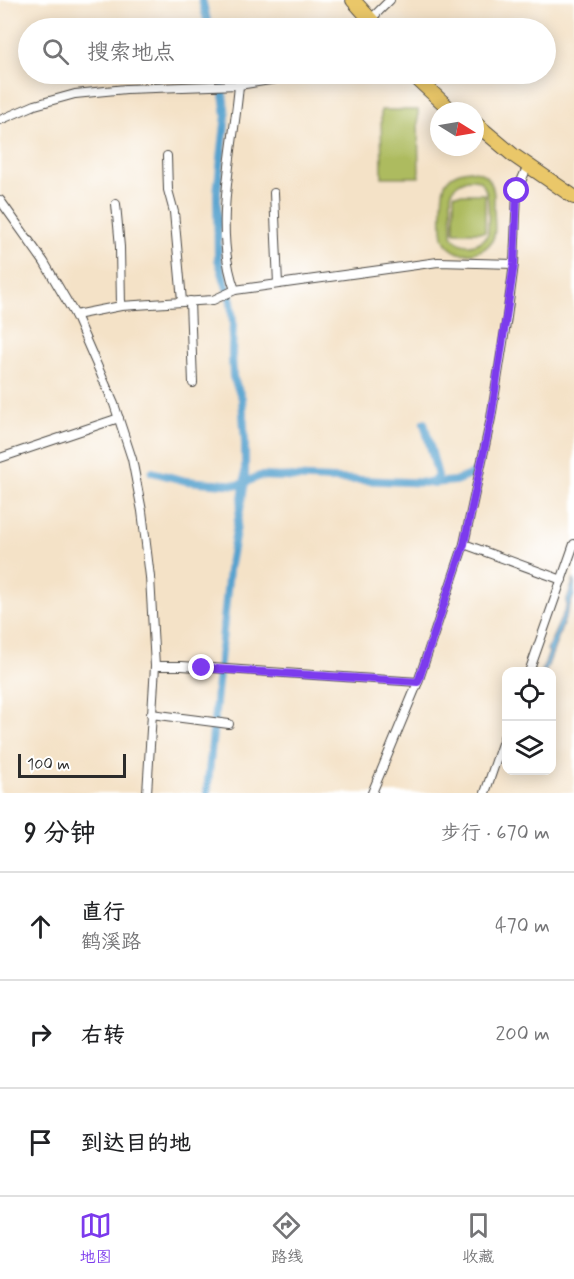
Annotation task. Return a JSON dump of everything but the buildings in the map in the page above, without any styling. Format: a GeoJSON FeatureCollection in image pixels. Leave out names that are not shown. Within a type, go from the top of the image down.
{"type":"FeatureCollection","features":[{"type":"Feature","properties":{"kind":"highway"},"geometry":{"type":"LineString","coordinates":[[344,0],[361,18]]}},
{"type":"Feature","properties":{"kind":"highway"},"geometry":{"type":"LineString","coordinates":[[354,0],[364,18]]}},
{"type":"Feature","properties":{"kind":"highway"},"geometry":{"type":"LineString","coordinates":[[423,84],[442,102]]}},
{"type":"Feature","properties":{"kind":"highway"},"geometry":{"type":"LineString","coordinates":[[432,84],[451,102]]}},
{"type":"Feature","properties":{"kind":"highway"},"geometry":{"type":"LineString","coordinates":[[484,131],[574,207]]}},
{"type":"Feature","properties":{"kind":"highway"},"geometry":{"type":"LineString","coordinates":[[484,138],[574,197]]}},
{"type":"Feature","properties":{"kind":"street"},"geometry":{"type":"LineString","coordinates":[[375,18],[390,0]]}},
{"type":"Feature","properties":{"kind":"street"},"geometry":{"type":"LineString","coordinates":[[0,120],[34,105],[75,94],[126,88],[243,84]]}},
{"type":"Feature","properties":{"kind":"street"},"geometry":{"type":"LineString","coordinates":[[234,290],[228,273],[225,229],[237,85]]}},
{"type":"Feature","properties":{"kind":"street"},"geometry":{"type":"LineString","coordinates":[[167,156],[168,190],[174,212],[186,301],[193,383]]}},
{"type":"Feature","properties":{"kind":"street"},"geometry":{"type":"LineString","coordinates":[[372,793],[418,682],[464,544],[491,418],[514,264],[517,191],[528,169]]}},
{"type":"Feature","properties":{"kind":"street"},"geometry":{"type":"LineString","coordinates":[[274,193],[278,284]]}},
{"type":"Feature","properties":{"kind":"street"},"geometry":{"type":"LineString","coordinates":[[0,200],[44,262],[75,315],[119,418],[132,459],[142,511],[150,577],[155,666],[147,793]]}},
{"type":"Feature","properties":{"kind":"street"},"geometry":{"type":"LineString","coordinates":[[116,204],[120,247],[121,306]]}},
{"type":"Feature","properties":{"kind":"street"},"geometry":{"type":"LineString","coordinates":[[75,315],[121,306],[214,300],[234,290],[438,262],[514,264]]}},
{"type":"Feature","properties":{"kind":"street"},"geometry":{"type":"LineString","coordinates":[[0,458],[119,418]]}},
{"type":"Feature","properties":{"kind":"street"},"geometry":{"type":"LineString","coordinates":[[464,544],[562,580]]}},
{"type":"Feature","properties":{"kind":"street"},"geometry":{"type":"LineString","coordinates":[[530,667],[574,544]]}},
{"type":"Feature","properties":{"kind":"street"},"geometry":{"type":"LineString","coordinates":[[155,666],[418,682]]}},
{"type":"Feature","properties":{"kind":"street"},"geometry":{"type":"LineString","coordinates":[[152,714],[229,724]]}},
{"type":"Feature","properties":{"kind":"street"},"geometry":{"type":"LineString","coordinates":[[484,793],[502,745]]}},
{"type":"Feature","properties":{"kind":"green space"},"geometry":{"type":"Polygon","coordinates":[[[381,110],[418,110],[419,177],[382,177],[381,110]]]}},
{"type":"Feature","properties":{"kind":"green space"},"geometry":{"type":"Polygon","coordinates":[[[470,170],[481,173],[492,184],[495,230],[492,241],[485,248],[475,252],[459,253],[447,245],[444,240],[442,232],[443,192],[448,179],[460,172],[470,170]],[[469,179],[457,184],[451,194],[452,235],[455,240],[465,245],[480,242],[488,234],[489,213],[485,190],[478,180],[469,179]]]}},
{"type":"Feature","properties":{"kind":"green space"},"geometry":{"type":"Polygon","coordinates":[[[454,194],[485,194],[485,232],[454,232],[454,194]]]}},
{"type":"Feature","properties":{"kind":"water"},"geometry":{"type":"Polygon","coordinates":[[[574,579],[574,594],[547,667],[543,667],[549,652],[547,650],[567,605],[574,579]]]}},
{"type":"Feature","properties":{"kind":"waterway"},"geometry":{"type":"LineString","coordinates":[[202,0],[206,18]]}},
{"type":"Feature","properties":{"kind":"waterway"},"geometry":{"type":"LineString","coordinates":[[207,793],[229,570],[245,482],[242,398],[233,377],[231,301],[218,259],[217,193],[226,115],[221,84]]}},
{"type":"Feature","properties":{"kind":"waterway"},"geometry":{"type":"LineString","coordinates":[[152,472],[186,481],[239,485],[260,476],[432,483],[438,476],[424,423]]}},
{"type":"Feature","properties":{"kind":"waterway"},"geometry":{"type":"LineString","coordinates":[[432,483],[455,481],[475,473]]}},
{"type":"Feature","properties":{"kind":"route"},"geometry":{"type":"LineString","coordinates":[[202,668],[418,682],[464,544],[491,418],[514,264],[517,191]]}}]}
